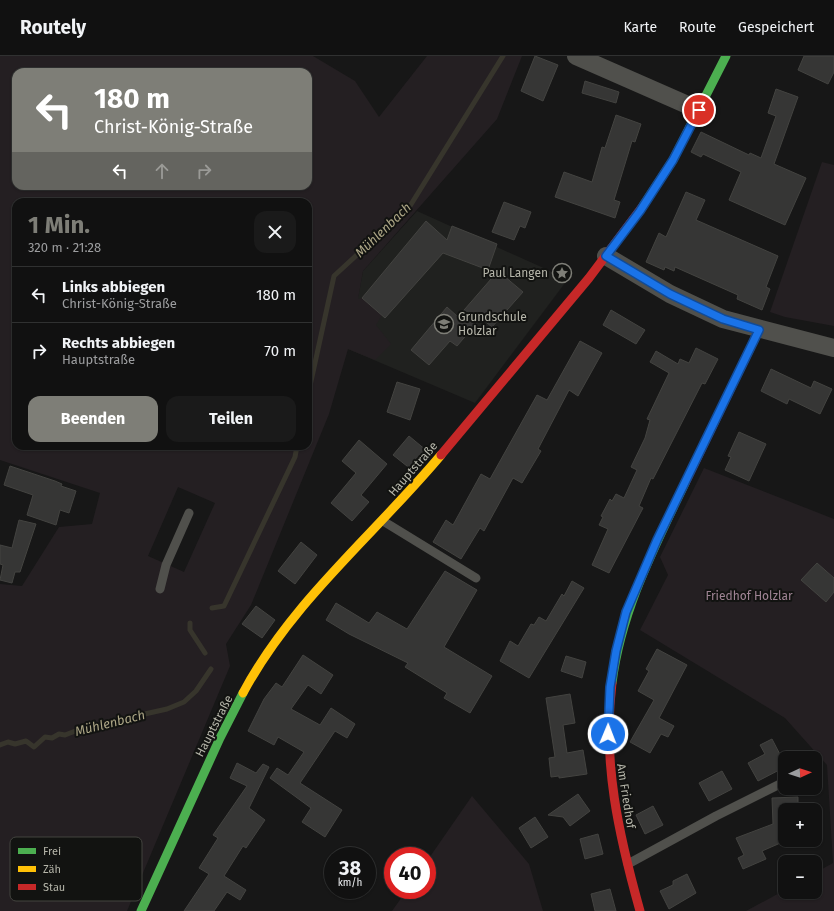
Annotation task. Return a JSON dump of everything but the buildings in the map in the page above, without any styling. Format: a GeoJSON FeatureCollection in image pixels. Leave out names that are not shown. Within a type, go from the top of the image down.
{"type":"FeatureCollection","features":[{"type":"Feature","properties":{"kind":"main road","name":"Hauptstraße"},"geometry":{"type":"LineString","coordinates":[[142,911],[220,738],[255,671],[301,607],[383,521],[428,471],[606,256],[640,211],[673,160],[726,56]]}},
{"type":"Feature","properties":{"kind":"main road","name":"Am Friedhof"},"geometry":{"type":"LineString","coordinates":[[640,911],[627,865],[614,806],[608,749],[610,687],[616,651],[626,612],[639,580],[759,330]]}},
{"type":"Feature","properties":{"kind":"street"},"geometry":{"type":"LineString","coordinates":[[576,56],[699,110]]}},
{"type":"Feature","properties":{"kind":"street"},"geometry":{"type":"LineString","coordinates":[[606,256],[670,294],[723,319],[759,330],[834,348]]}},
{"type":"Feature","properties":{"kind":"lane"},"geometry":{"type":"LineString","coordinates":[[160,589],[166,565],[189,513]]}},
{"type":"Feature","properties":{"kind":"lane"},"geometry":{"type":"LineString","coordinates":[[383,521],[476,578]]}},
{"type":"Feature","properties":{"kind":"lane"},"geometry":{"type":"LineString","coordinates":[[627,865],[716,816],[778,785]]}},
{"type":"Feature","properties":{"kind":"shaded area","name":"Grundschule Holzlar"},"geometry":{"type":"Polygon","coordinates":[[[417,211],[568,279],[475,403],[348,349],[363,271],[417,211]]]}},
{"type":"Feature","properties":{"kind":"green space"},"geometry":{"type":"Polygon","coordinates":[[[0,56],[313,56],[355,81],[379,117],[427,56],[522,56],[497,119],[363,271],[358,299],[362,298],[382,315],[376,325],[391,344],[375,360],[348,349],[329,414],[251,605],[226,644],[230,666],[142,875],[142,837],[10,837],[10,901],[131,901],[127,911],[0,911],[0,584],[22,586],[59,527],[92,524],[100,493],[0,460],[0,56]],[[178,487],[148,556],[184,572],[215,503],[178,487]]]}},
{"type":"Feature","properties":{"kind":"green space"},"geometry":{"type":"Polygon","coordinates":[[[822,162],[834,165],[834,326],[785,317],[770,312],[822,162]]]}},
{"type":"Feature","properties":{"kind":"green space","name":"Friedhof Holzlar"},"geometry":{"type":"Polygon","coordinates":[[[704,468],[834,519],[834,911],[746,911],[778,894],[778,899],[822,899],[822,869],[833,863],[827,765],[822,759],[822,751],[814,751],[785,718],[640,630],[668,575],[660,557],[704,468]]]}},
{"type":"Feature","properties":{"kind":"green space"},"geometry":{"type":"Polygon","coordinates":[[[472,796],[529,864],[543,911],[392,911],[401,899],[436,899],[436,848],[472,796]]]}},
{"type":"Feature","properties":{"kind":"waterway","name":"Mühlenbach"},"geometry":{"type":"LineString","coordinates":[[312,377],[334,276],[410,206],[503,56]]}},
{"type":"Feature","properties":{"kind":"waterway","name":"Mühlenbach"},"geometry":{"type":"LineString","coordinates":[[212,608],[224,606],[295,457],[296,450]]}},
{"type":"Feature","properties":{"kind":"waterway","name":"Mühlenbach"},"geometry":{"type":"LineString","coordinates":[[190,623],[190,630],[205,653]]}},
{"type":"Feature","properties":{"kind":"waterway","name":"Mühlenbach"},"geometry":{"type":"LineString","coordinates":[[0,745],[8,742],[15,744],[26,741],[34,747],[45,737],[52,738],[59,734],[65,735],[78,730],[85,730],[100,724],[167,709],[184,702],[196,691],[211,669]]}},
{"type":"Feature","properties":{"kind":"traffic: fast"},"geometry":{"type":"LineString","coordinates":[[643,206],[673,160],[726,56]]}},
{"type":"Feature","properties":{"kind":"traffic: fast"},"geometry":{"type":"LineString","coordinates":[[612,683],[616,656],[640,580],[685,483]]}},
{"type":"Feature","properties":{"kind":"traffic: fast"},"geometry":{"type":"LineString","coordinates":[[141,911],[220,738],[243,693]]}},
{"type":"Feature","properties":{"kind":"traffic: slow"},"geometry":{"type":"LineString","coordinates":[[243,693],[285,628],[336,569],[416,484],[441,455]]}},
{"type":"Feature","properties":{"kind":"traffic: jam"},"geometry":{"type":"LineString","coordinates":[[441,455],[589,278],[643,206]]}},
{"type":"Feature","properties":{"kind":"traffic: jam"},"geometry":{"type":"LineString","coordinates":[[685,483],[759,330]]}},
{"type":"Feature","properties":{"kind":"traffic: jam"},"geometry":{"type":"LineString","coordinates":[[612,683],[609,712],[609,741],[614,798],[625,855],[640,911]]}},
{"type":"Feature","properties":{"kind":"place","name":"Paul Langen"},"geometry":{"type":"Point","coordinates":[562,273]}},
{"type":"Feature","properties":{"kind":"place","name":"Grundschule Holzlar"},"geometry":{"type":"Point","coordinates":[444,324]}},
{"type":"Feature","properties":{"kind":"route"},"geometry":{"type":"LineString","coordinates":[[608,734],[610,687],[616,651],[626,612],[657,540],[759,330],[723,319],[670,294],[606,256],[640,211],[673,160],[699,110]]}}]}
